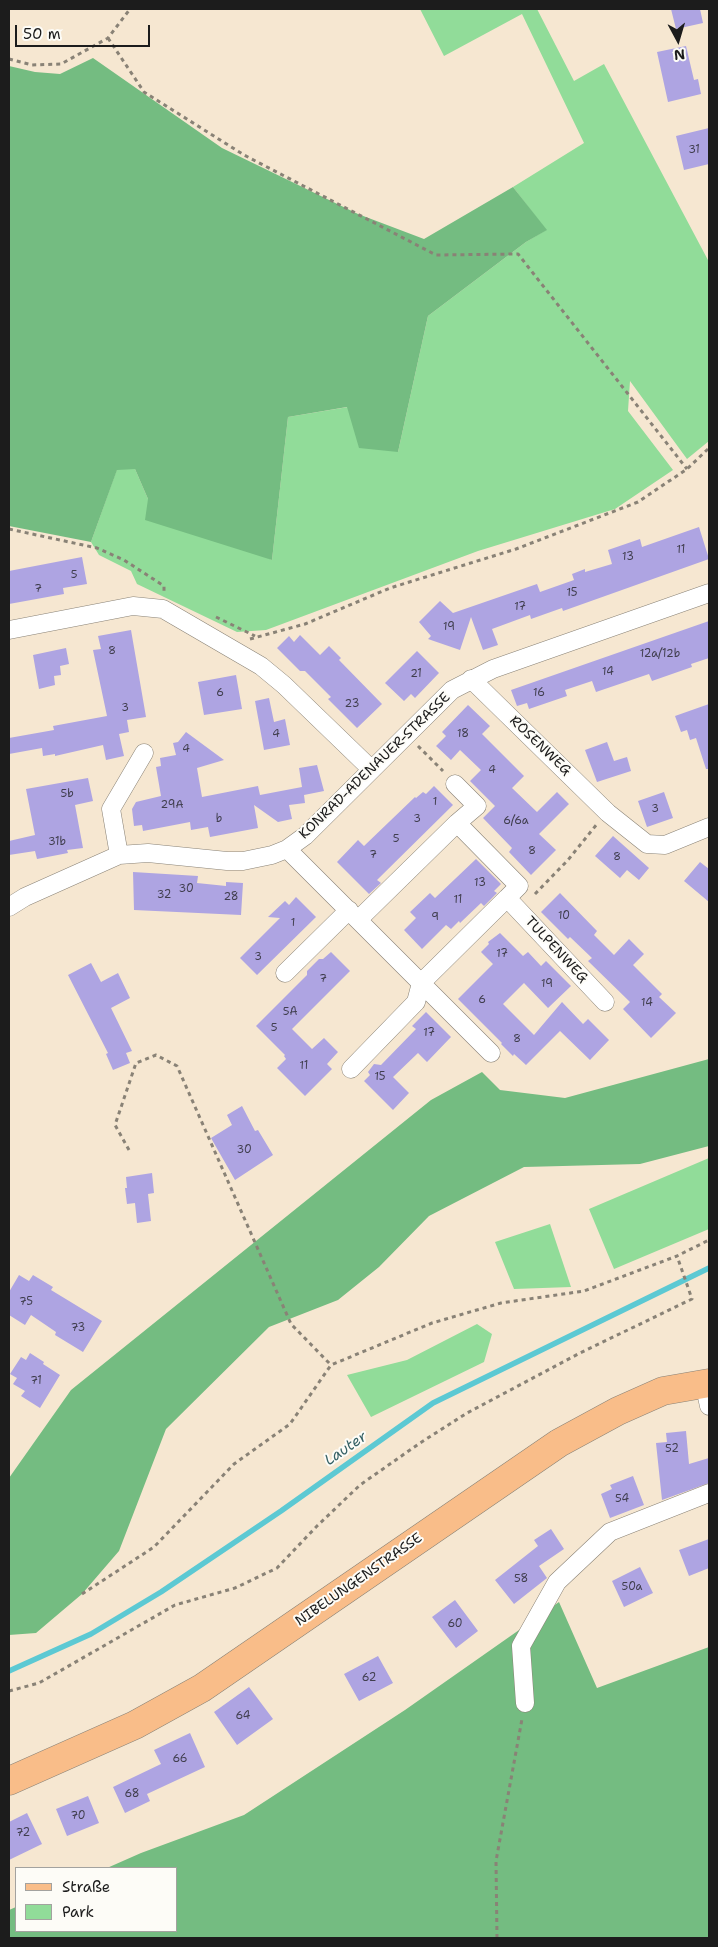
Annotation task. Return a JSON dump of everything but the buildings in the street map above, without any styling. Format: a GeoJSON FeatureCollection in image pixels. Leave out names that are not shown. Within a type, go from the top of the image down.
{"type":"FeatureCollection","features":[{"type":"Feature","properties":{"kind":"main road","name":"NIBELUNGENSTRASSE"},"geometry":{"type":"LineString","coordinates":[[9,1781],[135,1725],[202,1688],[558,1443],[618,1411],[663,1391],[708,1391]]}},
{"type":"Feature","properties":{"kind":"street","name":"KONRAD-ADENAUER-STRASSE"},"geometry":{"type":"LineString","coordinates":[[9,907],[25,897],[119,855],[148,853],[243,861],[272,855],[305,836],[452,690],[493,669],[709,594]]}},
{"type":"Feature","properties":{"kind":"street"},"geometry":{"type":"LineString","coordinates":[[9,630],[132,606],[163,609],[261,666],[284,684],[371,769]]}},
{"type":"Feature","properties":{"kind":"street","name":"ROSENWEG"},"geometry":{"type":"LineString","coordinates":[[471,679],[608,813],[647,844],[665,844],[709,827]]}},
{"type":"Feature","properties":{"kind":"street"},"geometry":{"type":"LineString","coordinates":[[119,855],[111,809],[144,754]]}},
{"type":"Feature","properties":{"kind":"street"},"geometry":{"type":"LineString","coordinates":[[285,973],[477,806],[456,784]]}},
{"type":"Feature","properties":{"kind":"street","name":"TULPENWEG"},"geometry":{"type":"LineString","coordinates":[[458,823],[605,1002]]}},
{"type":"Feature","properties":{"kind":"street"},"geometry":{"type":"LineString","coordinates":[[287,848],[491,1053]]}},
{"type":"Feature","properties":{"kind":"street"},"geometry":{"type":"LineString","coordinates":[[351,1068],[416,1002],[421,983],[513,892]]}},
{"type":"Feature","properties":{"kind":"street"},"geometry":{"type":"LineString","coordinates":[[525,1703],[521,1646],[557,1582],[610,1532],[709,1493]]}},
{"type":"Feature","properties":{"kind":"path"},"geometry":{"type":"LineString","coordinates":[[9,59],[32,65],[61,64],[108,38],[130,9]]}},
{"type":"Feature","properties":{"kind":"path"},"geometry":{"type":"LineString","coordinates":[[108,38],[144,92],[244,155],[436,255],[518,254],[687,469]]}},
{"type":"Feature","properties":{"kind":"path"},"geometry":{"type":"LineString","coordinates":[[231,648],[255,636],[305,624],[390,588],[516,548],[638,502],[687,469],[709,448]]}},
{"type":"Feature","properties":{"kind":"path"},"geometry":{"type":"LineString","coordinates":[[9,529],[97,548],[124,560],[164,586],[163,609]]}},
{"type":"Feature","properties":{"kind":"path"},"geometry":{"type":"LineString","coordinates":[[407,734],[456,784]]}},
{"type":"Feature","properties":{"kind":"path"},"geometry":{"type":"LineString","coordinates":[[513,892],[534,895],[568,860],[608,813]]}},
{"type":"Feature","properties":{"kind":"path"},"geometry":{"type":"LineString","coordinates":[[129,1150],[115,1125],[136,1063],[156,1055],[177,1066],[201,1125],[291,1324],[331,1365]]}},
{"type":"Feature","properties":{"kind":"path"},"geometry":{"type":"LineString","coordinates":[[82,1594],[154,1547],[234,1464],[290,1424],[331,1365],[432,1322],[501,1303],[584,1291],[677,1256],[709,1240]]}},
{"type":"Feature","properties":{"kind":"path"},"geometry":{"type":"LineString","coordinates":[[9,1691],[39,1683],[175,1605],[235,1588],[277,1568],[316,1526],[360,1485],[420,1443],[467,1413],[571,1357],[692,1299],[677,1256]]}},
{"type":"Feature","properties":{"kind":"path"},"geometry":{"type":"LineString","coordinates":[[497,1938],[496,1861],[525,1703]]}},
{"type":"Feature","properties":{"kind":"green space"},"geometry":{"type":"Polygon","coordinates":[[[420,9],[537,9],[574,81],[604,64],[709,262],[709,441],[687,459],[630,381],[628,411],[673,470],[615,509],[478,551],[266,630],[237,632],[137,584],[131,571],[99,555],[91,542],[117,469],[135,469],[148,499],[272,560],[288,417],[348,407],[398,452],[428,316],[526,242],[546,230],[513,187],[584,143],[522,14],[444,56],[420,9]]]}},
{"type":"Feature","properties":{"kind":"green space"},"geometry":{"type":"Polygon","coordinates":[[[93,58],[222,148],[358,214],[424,239],[513,187],[547,230],[526,242],[428,316],[398,452],[359,448],[347,407],[288,417],[272,560],[145,520],[148,499],[135,469],[117,470],[91,542],[9,526],[9,66],[35,72],[60,74],[93,58]]]}},
{"type":"Feature","properties":{"kind":"green space"},"geometry":{"type":"Polygon","coordinates":[[[709,1059],[709,1146],[640,1164],[524,1167],[429,1216],[379,1267],[338,1300],[269,1327],[166,1429],[119,1551],[82,1594],[36,1633],[9,1635],[9,1478],[71,1390],[431,1100],[482,1072],[500,1090],[565,1098],[709,1059]]]}},
{"type":"Feature","properties":{"kind":"green space"},"geometry":{"type":"Polygon","coordinates":[[[709,1158],[709,1229],[614,1269],[589,1209],[709,1158]]]}},
{"type":"Feature","properties":{"kind":"green space"},"geometry":{"type":"Polygon","coordinates":[[[550,1224],[571,1287],[514,1289],[495,1242],[550,1224]]]}},
{"type":"Feature","properties":{"kind":"green space"},"geometry":{"type":"Polygon","coordinates":[[[477,1324],[492,1334],[484,1362],[371,1417],[347,1375],[407,1360],[477,1324]]]}},
{"type":"Feature","properties":{"kind":"green space"},"geometry":{"type":"Polygon","coordinates":[[[559,1602],[597,1688],[709,1647],[709,1938],[9,1938],[9,1910],[15,1907],[15,1932],[178,1932],[178,1867],[109,1867],[141,1853],[244,1815],[405,1710],[559,1602]]]}},
{"type":"Feature","properties":{"kind":"waterway","name":"Lauter"},"geometry":{"type":"LineString","coordinates":[[9,1671],[91,1634],[161,1592],[281,1511],[433,1403],[709,1268]]}}]}
